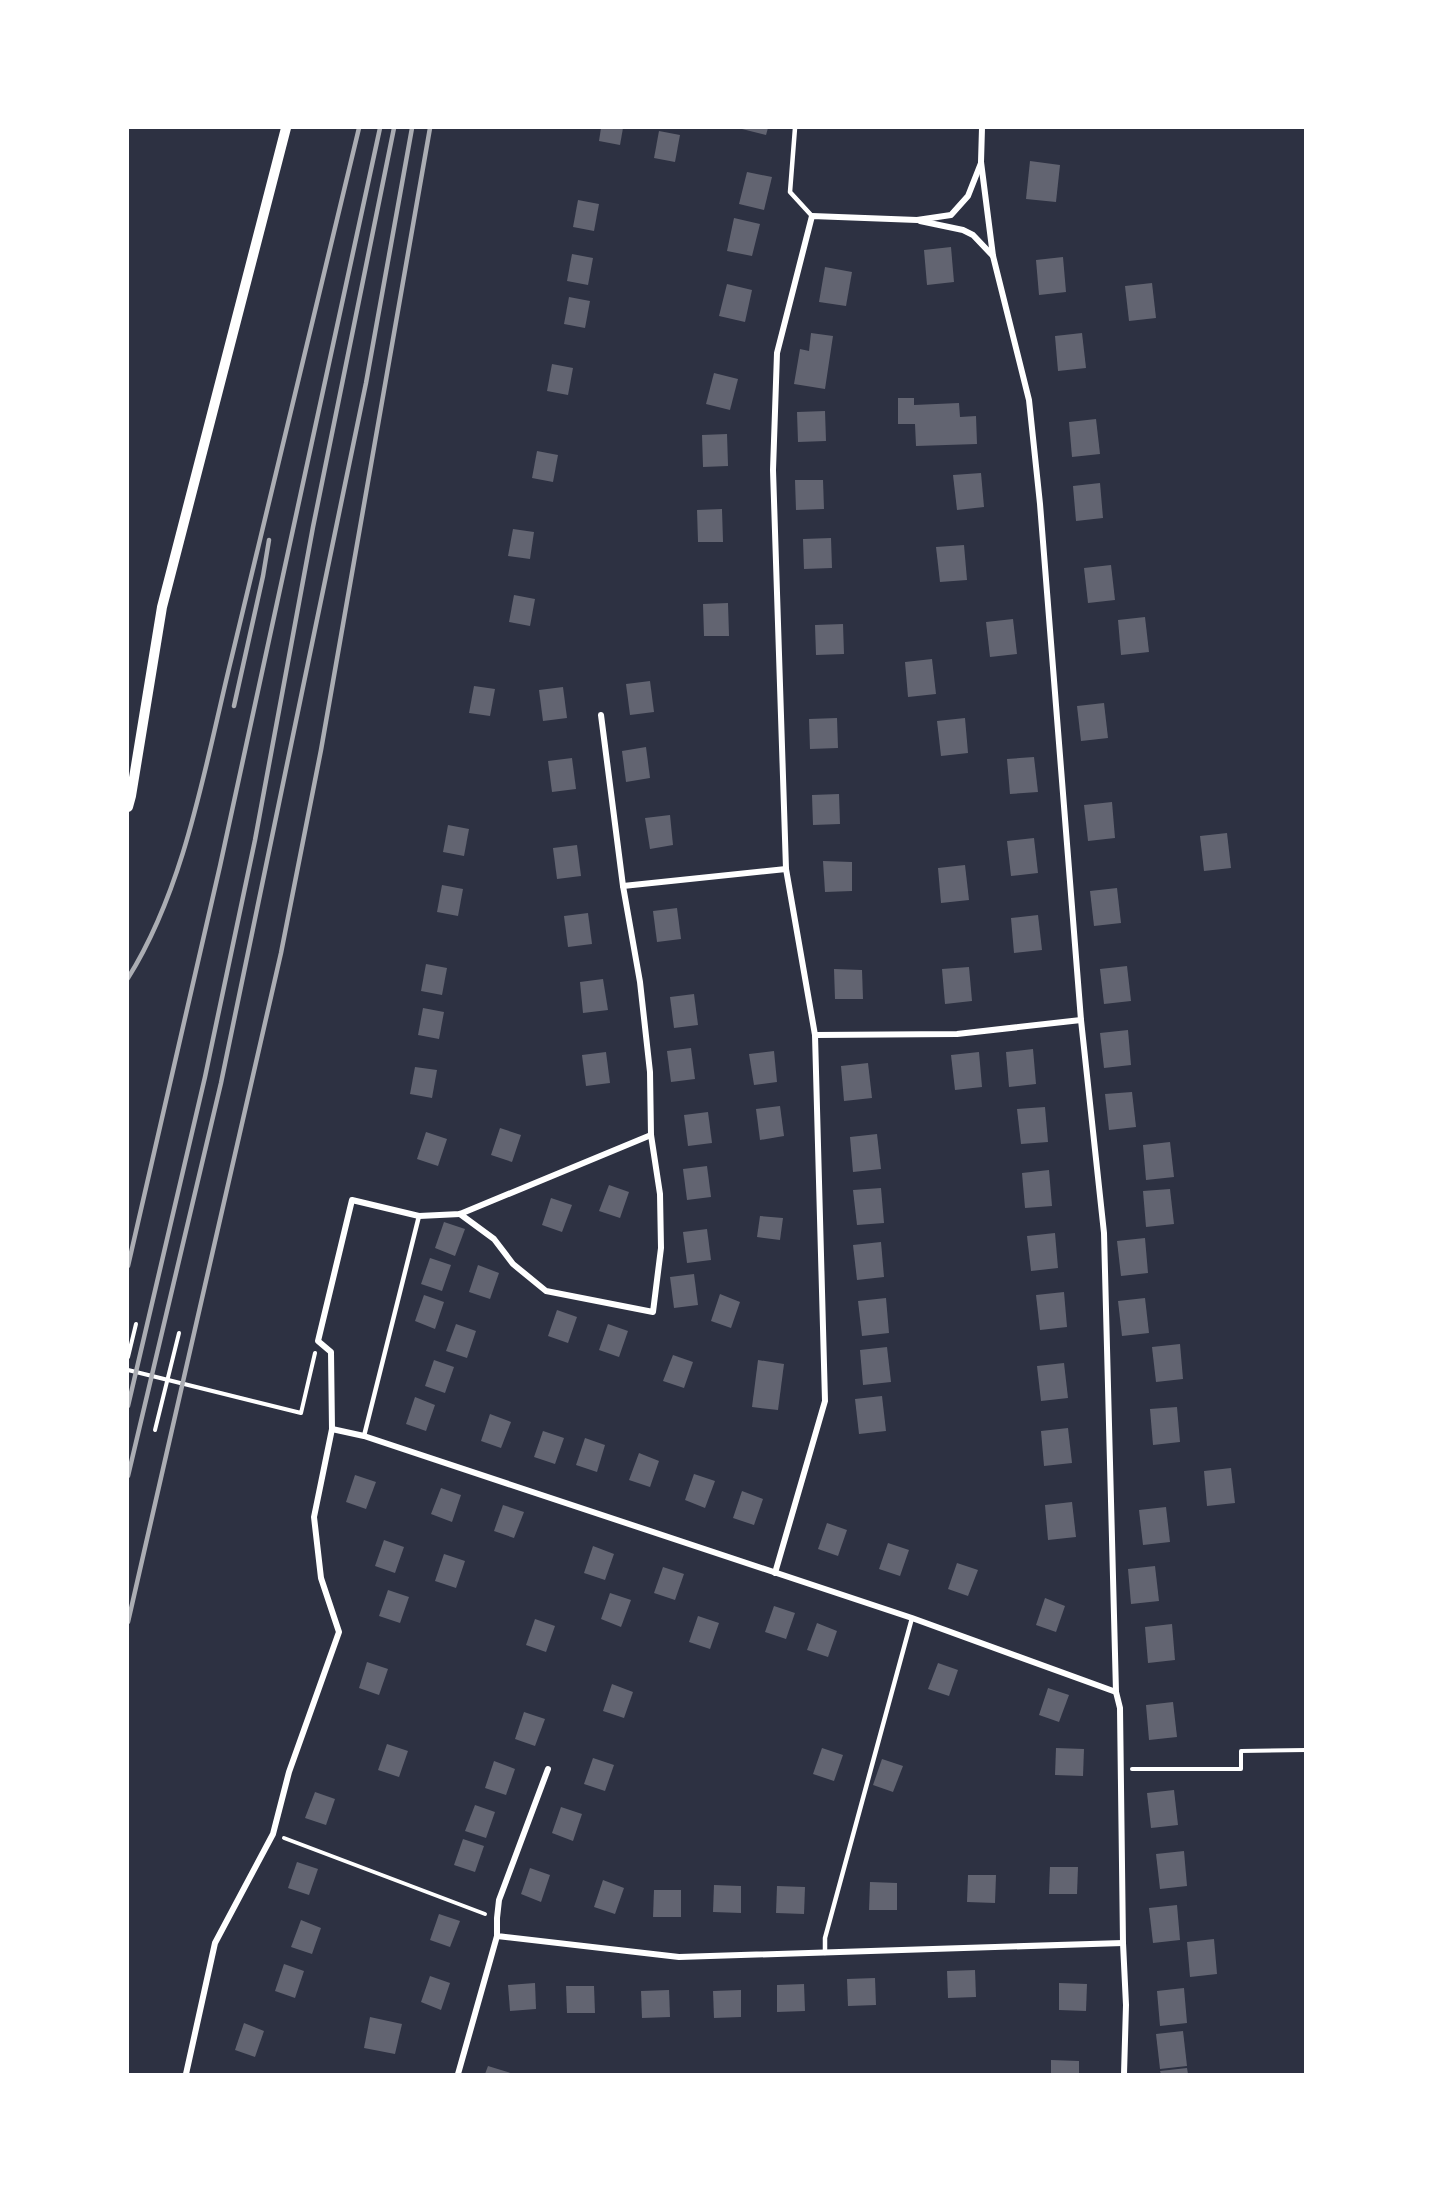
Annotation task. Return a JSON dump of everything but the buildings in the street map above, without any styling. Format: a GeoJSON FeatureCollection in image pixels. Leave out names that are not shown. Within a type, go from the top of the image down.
{"type":"FeatureCollection","features":[{"type":"Feature","properties":{"kind":"street"},"geometry":{"type":"LineString","coordinates":[[128,807],[162,607],[286,128]]}},
{"type":"Feature","properties":{"kind":"street"},"geometry":{"type":"LineString","coordinates":[[982,128],[981,162],[993,256],[1030,412],[1040,504],[1081,1020],[1104,1233],[1116,1692],[1120,1708],[1126,2005],[1124,2074]]}},
{"type":"Feature","properties":{"kind":"street"},"geometry":{"type":"LineString","coordinates":[[917,220],[951,214],[968,196],[981,162]]}},
{"type":"Feature","properties":{"kind":"street"},"geometry":{"type":"LineString","coordinates":[[775,1573],[825,1401],[815,1035],[786,869],[773,470],[777,353],[812,216],[917,220],[963,230],[973,235],[993,256]]}},
{"type":"Feature","properties":{"kind":"street"},"geometry":{"type":"LineString","coordinates":[[459,1214],[494,1239],[513,1264],[546,1291],[653,1312],[661,1248],[660,1194],[651,1135],[650,1072],[640,982],[623,886],[601,715]]}},
{"type":"Feature","properties":{"kind":"street"},"geometry":{"type":"LineString","coordinates":[[623,886],[786,869]]}},
{"type":"Feature","properties":{"kind":"street"},"geometry":{"type":"LineString","coordinates":[[815,1035],[957,1034],[1081,1020]]}},
{"type":"Feature","properties":{"kind":"street"},"geometry":{"type":"LineString","coordinates":[[186,2074],[215,1943],[273,1834],[289,1772],[339,1632],[321,1578],[314,1517],[332,1429],[331,1352],[318,1341],[352,1200],[419,1216],[459,1214],[651,1135]]}},
{"type":"Feature","properties":{"kind":"street"},"geometry":{"type":"LineString","coordinates":[[332,1429],[364,1436],[912,1618],[1116,1692]]}},
{"type":"Feature","properties":{"kind":"street"},"geometry":{"type":"LineString","coordinates":[[458,2074],[497,1936],[499,1900],[548,1769]]}},
{"type":"Feature","properties":{"kind":"street"},"geometry":{"type":"LineString","coordinates":[[497,1936],[679,1957],[1123,1943]]}},
{"type":"Feature","properties":{"kind":"lane"},"geometry":{"type":"LineString","coordinates":[[795,128],[790,192],[812,216]]}},
{"type":"Feature","properties":{"kind":"lane"},"geometry":{"type":"LineString","coordinates":[[364,1436],[419,1216]]}},
{"type":"Feature","properties":{"kind":"lane"},"geometry":{"type":"LineString","coordinates":[[825,1953],[825,1938],[912,1618]]}},
{"type":"Feature","properties":{"kind":"path"},"geometry":{"type":"LineString","coordinates":[[128,1357],[136,1324]]}},
{"type":"Feature","properties":{"kind":"path"},"geometry":{"type":"LineString","coordinates":[[155,1430],[179,1333]]}},
{"type":"Feature","properties":{"kind":"path"},"geometry":{"type":"LineString","coordinates":[[128,1370],[301,1413],[318,1341]]}},
{"type":"Feature","properties":{"kind":"path"},"geometry":{"type":"LineString","coordinates":[[1130,1757],[1131,1769],[1241,1769],[1241,1751],[1305,1750]]}},
{"type":"Feature","properties":{"kind":"path"},"geometry":{"type":"LineString","coordinates":[[273,1834],[497,1918]]}},
{"type":"Feature","properties":{"kind":"railway"},"geometry":{"type":"LineString","coordinates":[[128,978],[165,904],[192,822],[359,128]]}},
{"type":"Feature","properties":{"kind":"railway"},"geometry":{"type":"LineString","coordinates":[[128,1266],[220,866],[380,128]]}},
{"type":"Feature","properties":{"kind":"railway"},"geometry":{"type":"LineString","coordinates":[[128,1406],[205,1077],[255,840],[313,527],[394,128]]}},
{"type":"Feature","properties":{"kind":"railway"},"geometry":{"type":"LineString","coordinates":[[128,1476],[221,1083],[366,383],[412,128]]}},
{"type":"Feature","properties":{"kind":"railway"},"geometry":{"type":"LineString","coordinates":[[128,1622],[281,953],[321,750],[430,128]]}},
{"type":"Feature","properties":{"kind":"railway"},"geometry":{"type":"LineString","coordinates":[[234,706],[269,540]]}}]}
